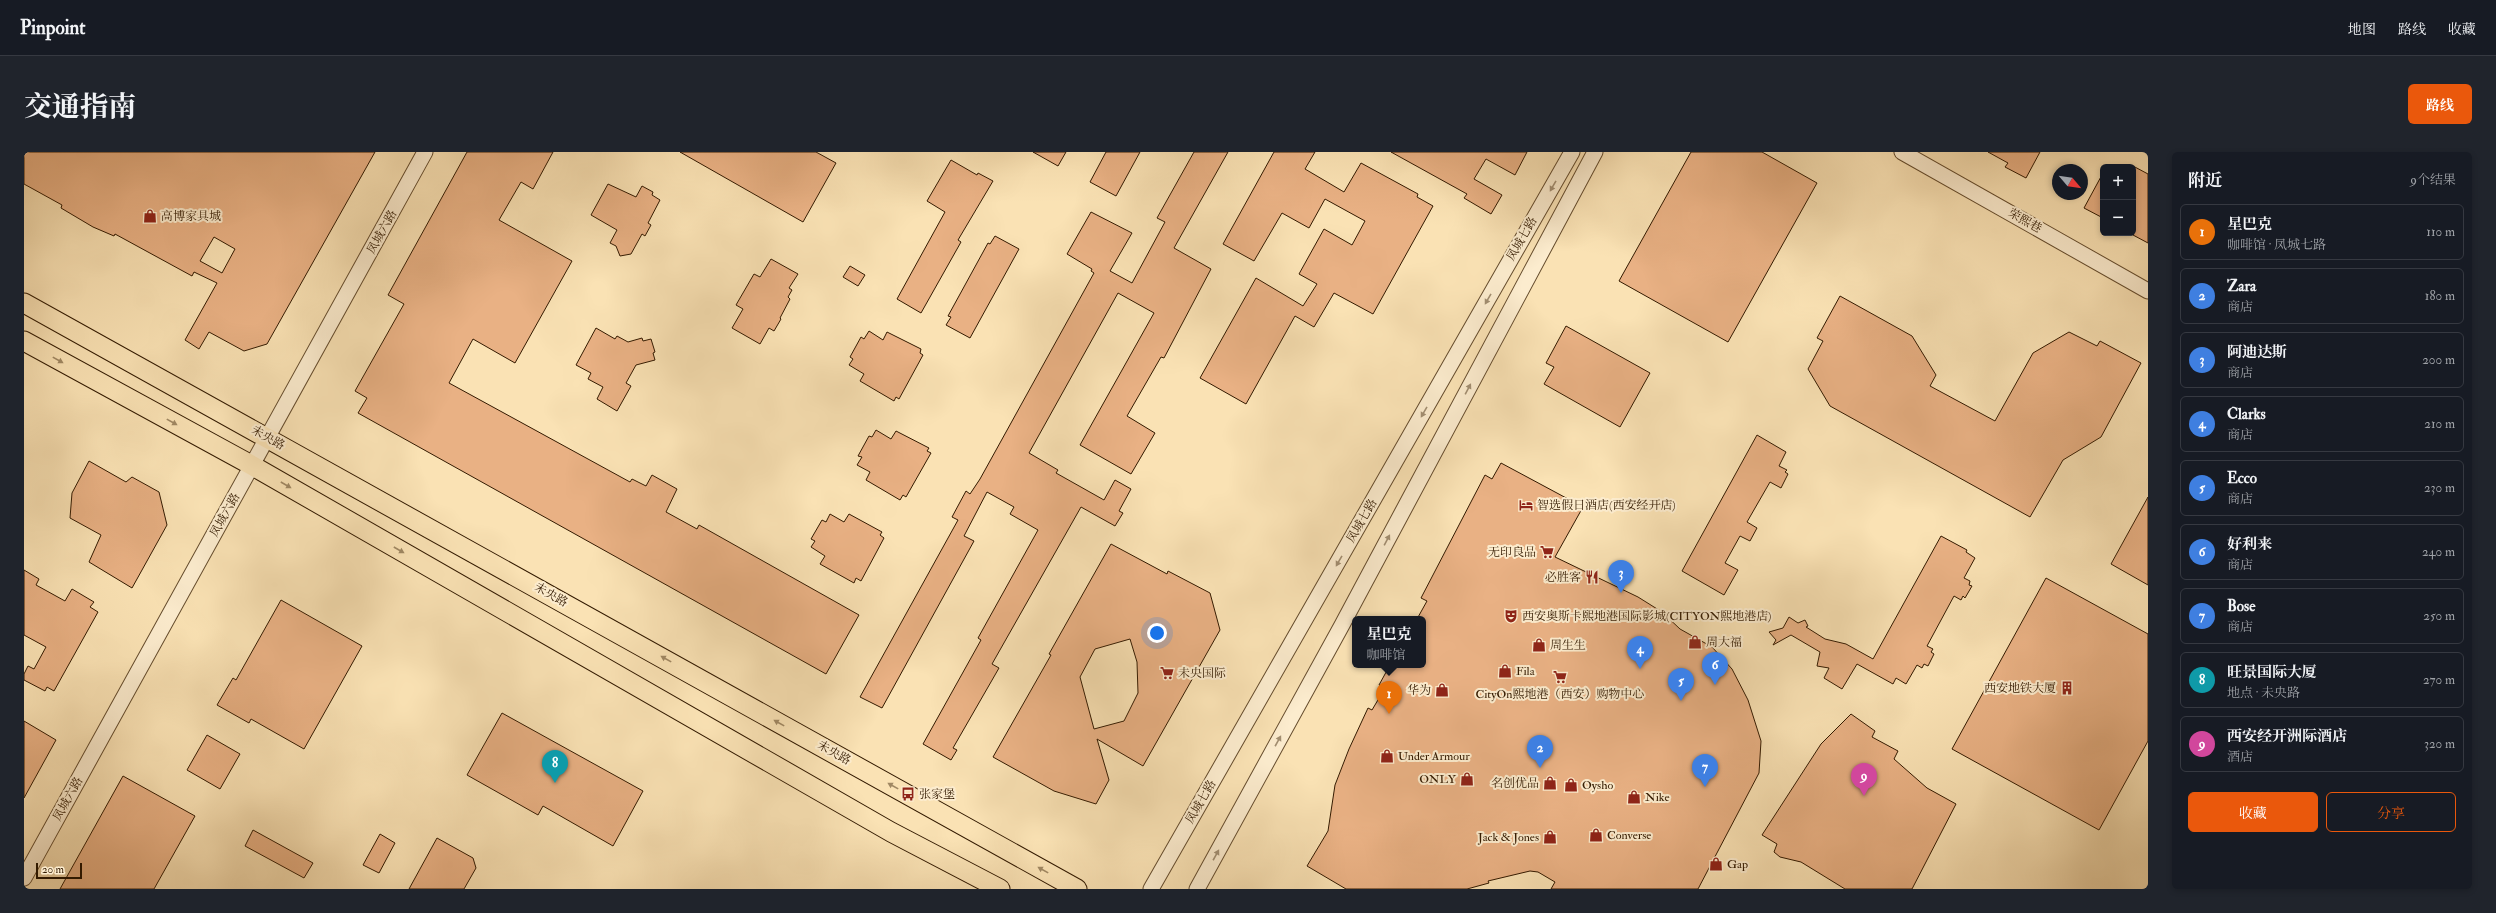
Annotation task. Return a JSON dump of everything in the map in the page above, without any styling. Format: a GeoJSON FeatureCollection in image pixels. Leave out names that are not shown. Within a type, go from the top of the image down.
{"type":"FeatureCollection","features":[{"type":"Feature","properties":{"kind":"main road","name":"未央路"},"geometry":{"type":"LineString","coordinates":[[24,303],[1077,889]]}},
{"type":"Feature","properties":{"kind":"main road"},"geometry":{"type":"LineString","coordinates":[[24,341],[253,466],[891,832],[1000,889]]}},
{"type":"Feature","properties":{"kind":"street","name":"凤城六路"},"geometry":{"type":"LineString","coordinates":[[24,878],[253,466],[425,152]]}},
{"type":"Feature","properties":{"kind":"street","name":"凤城七路"},"geometry":{"type":"LineString","coordinates":[[1151,889],[1572,152]]}},
{"type":"Feature","properties":{"kind":"street","name":"凤城七路"},"geometry":{"type":"LineString","coordinates":[[1197,889],[1346,618],[1595,152]]}},
{"type":"Feature","properties":{"kind":"street","name":"荣熙巷"},"geometry":{"type":"LineString","coordinates":[[1902,152],[2148,291]]}},
{"type":"Feature","properties":{"kind":"building"},"geometry":{"type":"Polygon","coordinates":[[[24,152],[375,152],[267,344],[244,351],[209,332],[199,349],[185,340],[217,283],[194,272],[192,276],[115,234],[114,236],[93,227],[61,208],[62,205],[24,184],[24,152]],[[214,237],[200,261],[222,273],[235,249],[214,237]]]}},
{"type":"Feature","properties":{"kind":"building"},"geometry":{"type":"Polygon","coordinates":[[[467,152],[553,152],[533,189],[521,182],[499,220],[572,261],[515,363],[473,339],[449,383],[630,482],[632,479],[646,486],[652,475],[677,489],[666,512],[697,529],[699,525],[859,615],[826,674],[358,413],[367,398],[355,391],[404,304],[388,295],[467,152]]]}},
{"type":"Feature","properties":{"kind":"building"},"geometry":{"type":"Polygon","coordinates":[[[680,152],[816,152],[836,163],[803,222],[680,152]]]}},
{"type":"Feature","properties":{"kind":"building"},"geometry":{"type":"Polygon","coordinates":[[[1033,152],[1066,152],[1058,166],[1033,152]]]}},
{"type":"Feature","properties":{"kind":"building"},"geometry":{"type":"Polygon","coordinates":[[[1106,152],[1140,152],[1116,196],[1090,182],[1106,152]]]}},
{"type":"Feature","properties":{"kind":"building"},"geometry":{"type":"Polygon","coordinates":[[[1194,152],[1228,152],[1174,248],[1211,269],[1164,358],[1161,357],[1127,416],[1155,433],[1131,474],[1080,445],[1154,313],[1118,293],[1029,453],[1058,470],[1056,473],[1104,500],[1115,480],[1131,489],[1119,511],[1123,513],[1115,526],[1081,507],[992,664],[999,668],[953,748],[957,750],[951,760],[923,744],[981,640],[978,638],[1038,530],[1010,514],[1014,507],[987,492],[964,536],[974,541],[882,708],[860,697],[958,520],[952,517],[966,491],[970,494],[980,479],[1094,273],[1091,271],[1092,269],[1067,254],[1091,212],[1132,233],[1110,271],[1132,283],[1165,222],[1157,218],[1194,152]]]}},
{"type":"Feature","properties":{"kind":"building"},"geometry":{"type":"Polygon","coordinates":[[[1274,152],[1315,152],[1305,169],[1344,192],[1361,163],[1418,194],[1417,197],[1433,206],[1373,314],[1334,293],[1314,327],[1295,316],[1246,404],[1200,378],[1256,278],[1303,306],[1317,284],[1299,274],[1324,229],[1352,245],[1365,221],[1325,199],[1309,228],[1282,213],[1254,261],[1223,244],[1274,152]]]}},
{"type":"Feature","properties":{"kind":"building"},"geometry":{"type":"Polygon","coordinates":[[[1391,152],[1527,152],[1515,175],[1486,159],[1474,179],[1502,195],[1491,214],[1464,198],[1467,194],[1391,152]]]}},
{"type":"Feature","properties":{"kind":"building"},"geometry":{"type":"Polygon","coordinates":[[[1691,152],[1762,152],[1817,183],[1728,342],[1619,281],[1691,152]]]}},
{"type":"Feature","properties":{"kind":"building"},"geometry":{"type":"Polygon","coordinates":[[[1988,152],[2040,152],[2026,178],[2005,167],[2008,163],[1988,152]]]}},
{"type":"Feature","properties":{"kind":"building"},"geometry":{"type":"Polygon","coordinates":[[[951,160],[977,175],[978,173],[993,181],[958,240],[961,242],[921,313],[897,299],[945,212],[927,201],[951,160]]]}},
{"type":"Feature","properties":{"kind":"building"},"geometry":{"type":"Polygon","coordinates":[[[2136,168],[2148,174],[2148,243],[2135,236],[2136,168]]]}},
{"type":"Feature","properties":{"kind":"building"},"geometry":{"type":"Polygon","coordinates":[[[2100,179],[2100,216],[2084,208],[2100,179]]]}},
{"type":"Feature","properties":{"kind":"building"},"geometry":{"type":"Polygon","coordinates":[[[608,184],[636,197],[642,186],[653,192],[652,195],[660,200],[648,223],[651,225],[645,236],[642,234],[631,254],[620,256],[616,246],[610,243],[617,230],[591,215],[608,184]]]}},
{"type":"Feature","properties":{"kind":"building"},"geometry":{"type":"Polygon","coordinates":[[[995,236],[1019,249],[970,338],[946,325],[951,317],[948,316],[988,243],[990,244],[995,236]]]}},
{"type":"Feature","properties":{"kind":"building"},"geometry":{"type":"Polygon","coordinates":[[[771,259],[798,274],[789,288],[792,290],[788,297],[790,299],[780,318],[781,319],[774,331],[769,328],[760,344],[732,328],[743,309],[736,305],[754,274],[760,277],[771,259]]]}},
{"type":"Feature","properties":{"kind":"building"},"geometry":{"type":"Polygon","coordinates":[[[850,266],[865,275],[858,286],[843,277],[850,266]]]}},
{"type":"Feature","properties":{"kind":"building"},"geometry":{"type":"Polygon","coordinates":[[[1840,296],[1912,336],[1936,375],[1930,386],[1995,421],[2033,353],[2069,332],[2097,346],[2100,341],[2141,363],[2101,437],[2063,460],[2030,517],[1830,406],[1808,369],[1823,341],[1817,338],[1840,296]]]}},
{"type":"Feature","properties":{"kind":"building"},"geometry":{"type":"Polygon","coordinates":[[[1566,326],[1650,373],[1620,427],[1544,384],[1554,367],[1546,363],[1566,326]]]}},
{"type":"Feature","properties":{"kind":"building"},"geometry":{"type":"Polygon","coordinates":[[[596,328],[615,339],[617,336],[628,342],[642,338],[643,341],[651,339],[655,352],[653,353],[655,360],[636,365],[626,383],[631,386],[617,411],[597,399],[603,387],[588,379],[591,373],[576,365],[596,328]]]}},
{"type":"Feature","properties":{"kind":"building"},"geometry":{"type":"Polygon","coordinates":[[[869,331],[883,340],[887,332],[921,349],[920,353],[923,355],[899,399],[896,397],[894,401],[860,381],[864,374],[849,365],[853,359],[850,357],[861,337],[864,339],[869,331]]]}},
{"type":"Feature","properties":{"kind":"building"},"geometry":{"type":"Polygon","coordinates":[[[876,430],[891,439],[896,431],[929,448],[927,451],[931,453],[906,497],[903,495],[900,500],[866,480],[870,472],[857,465],[862,457],[858,456],[869,436],[872,437],[876,430]]]}},
{"type":"Feature","properties":{"kind":"building"},"geometry":{"type":"Polygon","coordinates":[[[1757,435],[1786,452],[1779,466],[1787,470],[1785,472],[1788,474],[1781,488],[1770,482],[1747,522],[1757,528],[1750,541],[1740,536],[1725,563],[1738,570],[1724,595],[1682,571],[1757,435]]]}},
{"type":"Feature","properties":{"kind":"building"},"geometry":{"type":"Polygon","coordinates":[[[89,461],[126,482],[132,477],[159,492],[167,525],[132,588],[89,562],[101,535],[70,518],[72,493],[89,461]]]}},
{"type":"Feature","properties":{"kind":"building","name":"CityOn熙地港（西安）购物中心"},"geometry":{"type":"Polygon","coordinates":[[[1501,463],[1583,507],[1555,557],[1638,597],[1662,612],[1680,629],[1712,647],[1732,669],[1748,700],[1761,741],[1759,773],[1698,889],[1551,889],[1555,882],[1538,872],[1530,871],[1488,881],[1489,883],[1467,889],[1346,889],[1307,866],[1328,831],[1335,785],[1349,749],[1368,708],[1372,710],[1385,688],[1379,685],[1388,668],[1426,668],[1426,616],[1419,616],[1427,601],[1421,598],[1485,475],[1492,479],[1501,463]]]}},
{"type":"Feature","properties":{"kind":"building"},"geometry":{"type":"Polygon","coordinates":[[[2148,497],[2148,585],[2111,564],[2148,497]]]}},
{"type":"Feature","properties":{"kind":"building"},"geometry":{"type":"Polygon","coordinates":[[[830,514],[844,522],[849,514],[882,532],[880,535],[884,538],[861,581],[856,578],[854,583],[820,564],[825,556],[811,547],[815,541],[811,539],[822,520],[826,522],[830,514]]]}},
{"type":"Feature","properties":{"kind":"building"},"geometry":{"type":"Polygon","coordinates":[[[1941,536],[1967,550],[1966,552],[1975,558],[1964,578],[1970,581],[1969,585],[1972,586],[1965,598],[1963,596],[1961,600],[1954,596],[1927,646],[1933,649],[1931,652],[1934,654],[1928,666],[1924,664],[1922,668],[1917,665],[1906,684],[1896,678],[1893,684],[1857,664],[1842,689],[1824,678],[1829,668],[1817,666],[1820,652],[1791,635],[1773,645],[1776,640],[1769,632],[1783,628],[1789,617],[1798,623],[1805,620],[1808,626],[1806,627],[1825,639],[1846,644],[1873,659],[1941,536]]]}},
{"type":"Feature","properties":{"kind":"building","name":"未央国际"},"geometry":{"type":"Polygon","coordinates":[[[1111,544],[1167,574],[1168,571],[1210,593],[1220,630],[1143,766],[1097,739],[1109,780],[1096,804],[1054,791],[993,757],[1051,655],[1049,654],[1111,544]],[[1130,639],[1095,649],[1080,677],[1094,729],[1124,721],[1138,693],[1137,662],[1130,639]]]}},
{"type":"Feature","properties":{"kind":"building"},"geometry":{"type":"Polygon","coordinates":[[[24,570],[39,579],[36,585],[65,601],[72,589],[94,602],[90,607],[98,612],[54,691],[47,687],[45,691],[24,680],[24,674],[28,666],[34,669],[46,647],[24,635],[24,570]]]}},
{"type":"Feature","properties":{"kind":"building","name":"西安地铁大厦"},"geometry":{"type":"Polygon","coordinates":[[[2046,578],[2148,634],[2148,741],[2099,830],[1952,749],[2046,578]]]}},
{"type":"Feature","properties":{"kind":"building"},"geometry":{"type":"Polygon","coordinates":[[[281,600],[362,646],[304,749],[251,719],[249,723],[217,705],[233,678],[236,680],[281,600]]]}},
{"type":"Feature","properties":{"kind":"building"},"geometry":{"type":"Polygon","coordinates":[[[502,713],[643,791],[613,846],[543,806],[538,815],[467,775],[502,713]]]}},
{"type":"Feature","properties":{"kind":"building"},"geometry":{"type":"Polygon","coordinates":[[[1851,714],[1875,731],[1872,737],[1898,751],[1894,759],[1927,788],[1956,804],[1912,889],[1845,889],[1801,862],[1780,857],[1774,852],[1777,844],[1762,835],[1821,744],[1851,714]]]}},
{"type":"Feature","properties":{"kind":"building"},"geometry":{"type":"Polygon","coordinates":[[[24,721],[56,740],[24,798],[24,721]]]}},
{"type":"Feature","properties":{"kind":"building"},"geometry":{"type":"Polygon","coordinates":[[[207,735],[240,754],[220,789],[187,770],[207,735]]]}},
{"type":"Feature","properties":{"kind":"building"},"geometry":{"type":"Polygon","coordinates":[[[123,776],[195,816],[154,889],[60,889],[123,776]]]}},
{"type":"Feature","properties":{"kind":"building"},"geometry":{"type":"Polygon","coordinates":[[[253,830],[313,863],[304,878],[245,846],[253,830]]]}},
{"type":"Feature","properties":{"kind":"building"},"geometry":{"type":"Polygon","coordinates":[[[380,834],[395,843],[379,873],[363,865],[380,834]]]}},
{"type":"Feature","properties":{"kind":"building"},"geometry":{"type":"Polygon","coordinates":[[[437,838],[473,858],[476,868],[464,889],[409,889],[437,838]]]}},
{"type":"Feature","properties":{"kind":"place","name":"高博家具城"},"geometry":{"type":"Point","coordinates":[150,216]}},
{"type":"Feature","properties":{"kind":"place","name":"智选假日酒店(西安经开店)"},"geometry":{"type":"Point","coordinates":[1526,505]}},
{"type":"Feature","properties":{"kind":"place","name":"无印良品"},"geometry":{"type":"Point","coordinates":[1547,552]}},
{"type":"Feature","properties":{"kind":"place","name":"必胜客"},"geometry":{"type":"Point","coordinates":[1592,577]}},
{"type":"Feature","properties":{"kind":"place","name":"阿迪达斯"},"geometry":{"type":"Point","coordinates":[1621,593]}},
{"type":"Feature","properties":{"kind":"place","name":"西安奥斯卡熙地港国际影城(CITYON熙地港店)"},"geometry":{"type":"Point","coordinates":[1511,616]}},
{"type":"Feature","properties":{"kind":"place","name":"周大福"},"geometry":{"type":"Point","coordinates":[1695,642]}},
{"type":"Feature","properties":{"kind":"place","name":"周生生"},"geometry":{"type":"Point","coordinates":[1539,645]}},
{"type":"Feature","properties":{"kind":"place","name":"Clarks"},"geometry":{"type":"Point","coordinates":[1640,669]}},
{"type":"Feature","properties":{"kind":"place","name":"Fila"},"geometry":{"type":"Point","coordinates":[1505,671]}},
{"type":"Feature","properties":{"kind":"place","name":"未央国际"},"geometry":{"type":"Point","coordinates":[1167,673]}},
{"type":"Feature","properties":{"kind":"place","name":"CityOn熙地港（西安）购物中心"},"geometry":{"type":"Point","coordinates":[1560,677]}},
{"type":"Feature","properties":{"kind":"place","name":"好利来"},"geometry":{"type":"Point","coordinates":[1715,685]}},
{"type":"Feature","properties":{"kind":"place","name":"西安地铁大厦"},"geometry":{"type":"Point","coordinates":[2067,688]}},
{"type":"Feature","properties":{"kind":"place","name":"华为"},"geometry":{"type":"Point","coordinates":[1442,690]}},
{"type":"Feature","properties":{"kind":"place","name":"Ecco"},"geometry":{"type":"Point","coordinates":[1681,701]}},
{"type":"Feature","properties":{"kind":"place","name":"星巴克"},"geometry":{"type":"Point","coordinates":[1389,714]}},
{"type":"Feature","properties":{"kind":"place","name":"Under Armour"},"geometry":{"type":"Point","coordinates":[1387,756]}},
{"type":"Feature","properties":{"kind":"place","name":"Zara"},"geometry":{"type":"Point","coordinates":[1540,768]}},
{"type":"Feature","properties":{"kind":"place","name":"ONLY"},"geometry":{"type":"Point","coordinates":[1467,779]}},
{"type":"Feature","properties":{"kind":"place","name":"旺景国际大厦"},"geometry":{"type":"Point","coordinates":[555,783]}},
{"type":"Feature","properties":{"kind":"place","name":"名创优品"},"geometry":{"type":"Point","coordinates":[1550,783]}},
{"type":"Feature","properties":{"kind":"place","name":"Oysho"},"geometry":{"type":"Point","coordinates":[1571,785]}},
{"type":"Feature","properties":{"kind":"place","name":"Bose"},"geometry":{"type":"Point","coordinates":[1705,787]}},
{"type":"Feature","properties":{"kind":"place","name":"张家堡"},"geometry":{"type":"Point","coordinates":[908,794]}},
{"type":"Feature","properties":{"kind":"place","name":"西安经开洲际酒店"},"geometry":{"type":"Point","coordinates":[1864,796]}},
{"type":"Feature","properties":{"kind":"place","name":"Nike"},"geometry":{"type":"Point","coordinates":[1634,797]}},
{"type":"Feature","properties":{"kind":"place","name":"Converse"},"geometry":{"type":"Point","coordinates":[1596,835]}},
{"type":"Feature","properties":{"kind":"place","name":"Jack & Jones"},"geometry":{"type":"Point","coordinates":[1550,837]}},
{"type":"Feature","properties":{"kind":"place","name":"Gap"},"geometry":{"type":"Point","coordinates":[1716,864]}}]}
